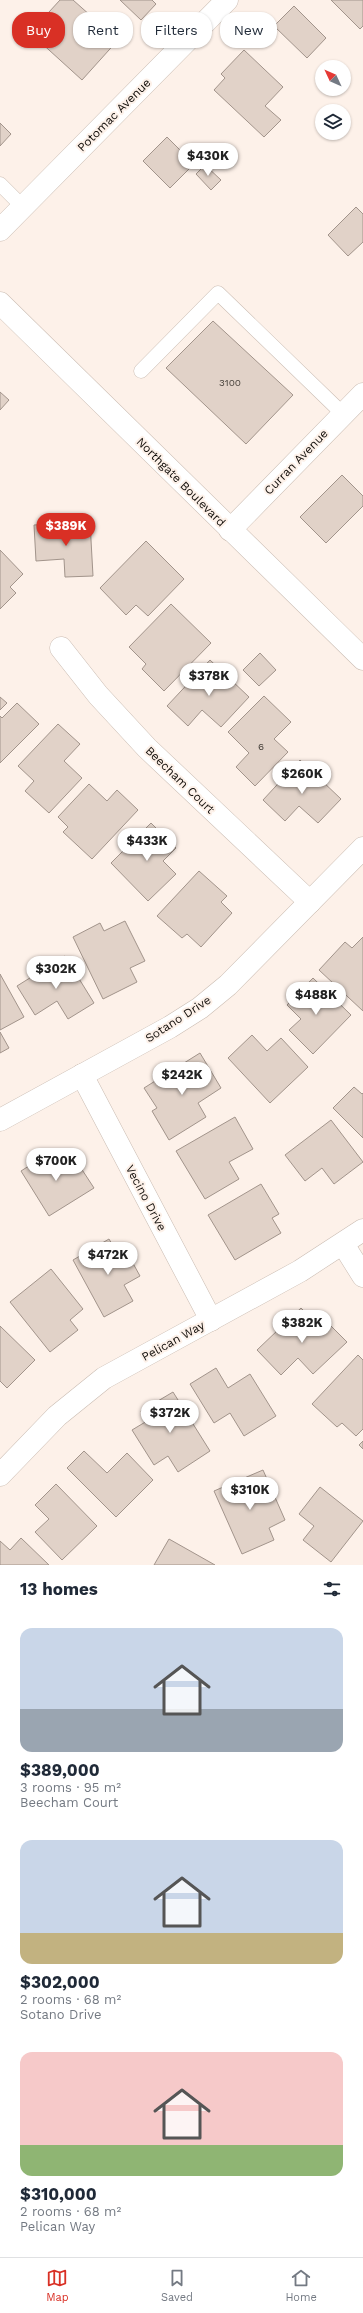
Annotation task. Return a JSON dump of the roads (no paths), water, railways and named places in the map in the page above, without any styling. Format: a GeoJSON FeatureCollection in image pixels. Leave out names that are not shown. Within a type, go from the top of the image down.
{"type":"FeatureCollection","features":[{"type":"Feature","properties":{"kind":"street","name":"Potomac Avenue"},"geometry":{"type":"LineString","coordinates":[[0,230],[227,0]]}},
{"type":"Feature","properties":{"kind":"street","name":"Northgate Boulevard"},"geometry":{"type":"LineString","coordinates":[[0,303],[363,660]]}},
{"type":"Feature","properties":{"kind":"street","name":"Curran Avenue"},"geometry":{"type":"LineString","coordinates":[[230,530],[363,394]]}},
{"type":"Feature","properties":{"kind":"street","name":"Beecham Court"},"geometry":{"type":"LineString","coordinates":[[61,648],[98,695],[146,748],[310,902]]}},
{"type":"Feature","properties":{"kind":"street","name":"Sotano Drive"},"geometry":{"type":"LineString","coordinates":[[0,1120],[170,1027],[200,1008],[228,985],[363,848]]}},
{"type":"Feature","properties":{"kind":"street","name":"Vecino Drive"},"geometry":{"type":"LineString","coordinates":[[82,1075],[211,1320]]}},
{"type":"Feature","properties":{"kind":"street","name":"Pelican Way"},"geometry":{"type":"LineString","coordinates":[[0,1475],[57,1416],[104,1378],[300,1271],[363,1230]]}},
{"type":"Feature","properties":{"kind":"street"},"geometry":{"type":"LineString","coordinates":[[343,1244],[363,1276]]}},
{"type":"Feature","properties":{"kind":"lane"},"geometry":{"type":"LineString","coordinates":[[0,184],[23,207]]}},
{"type":"Feature","properties":{"kind":"lane"},"geometry":{"type":"LineString","coordinates":[[141,372],[218,293],[343,414]]}}]}
